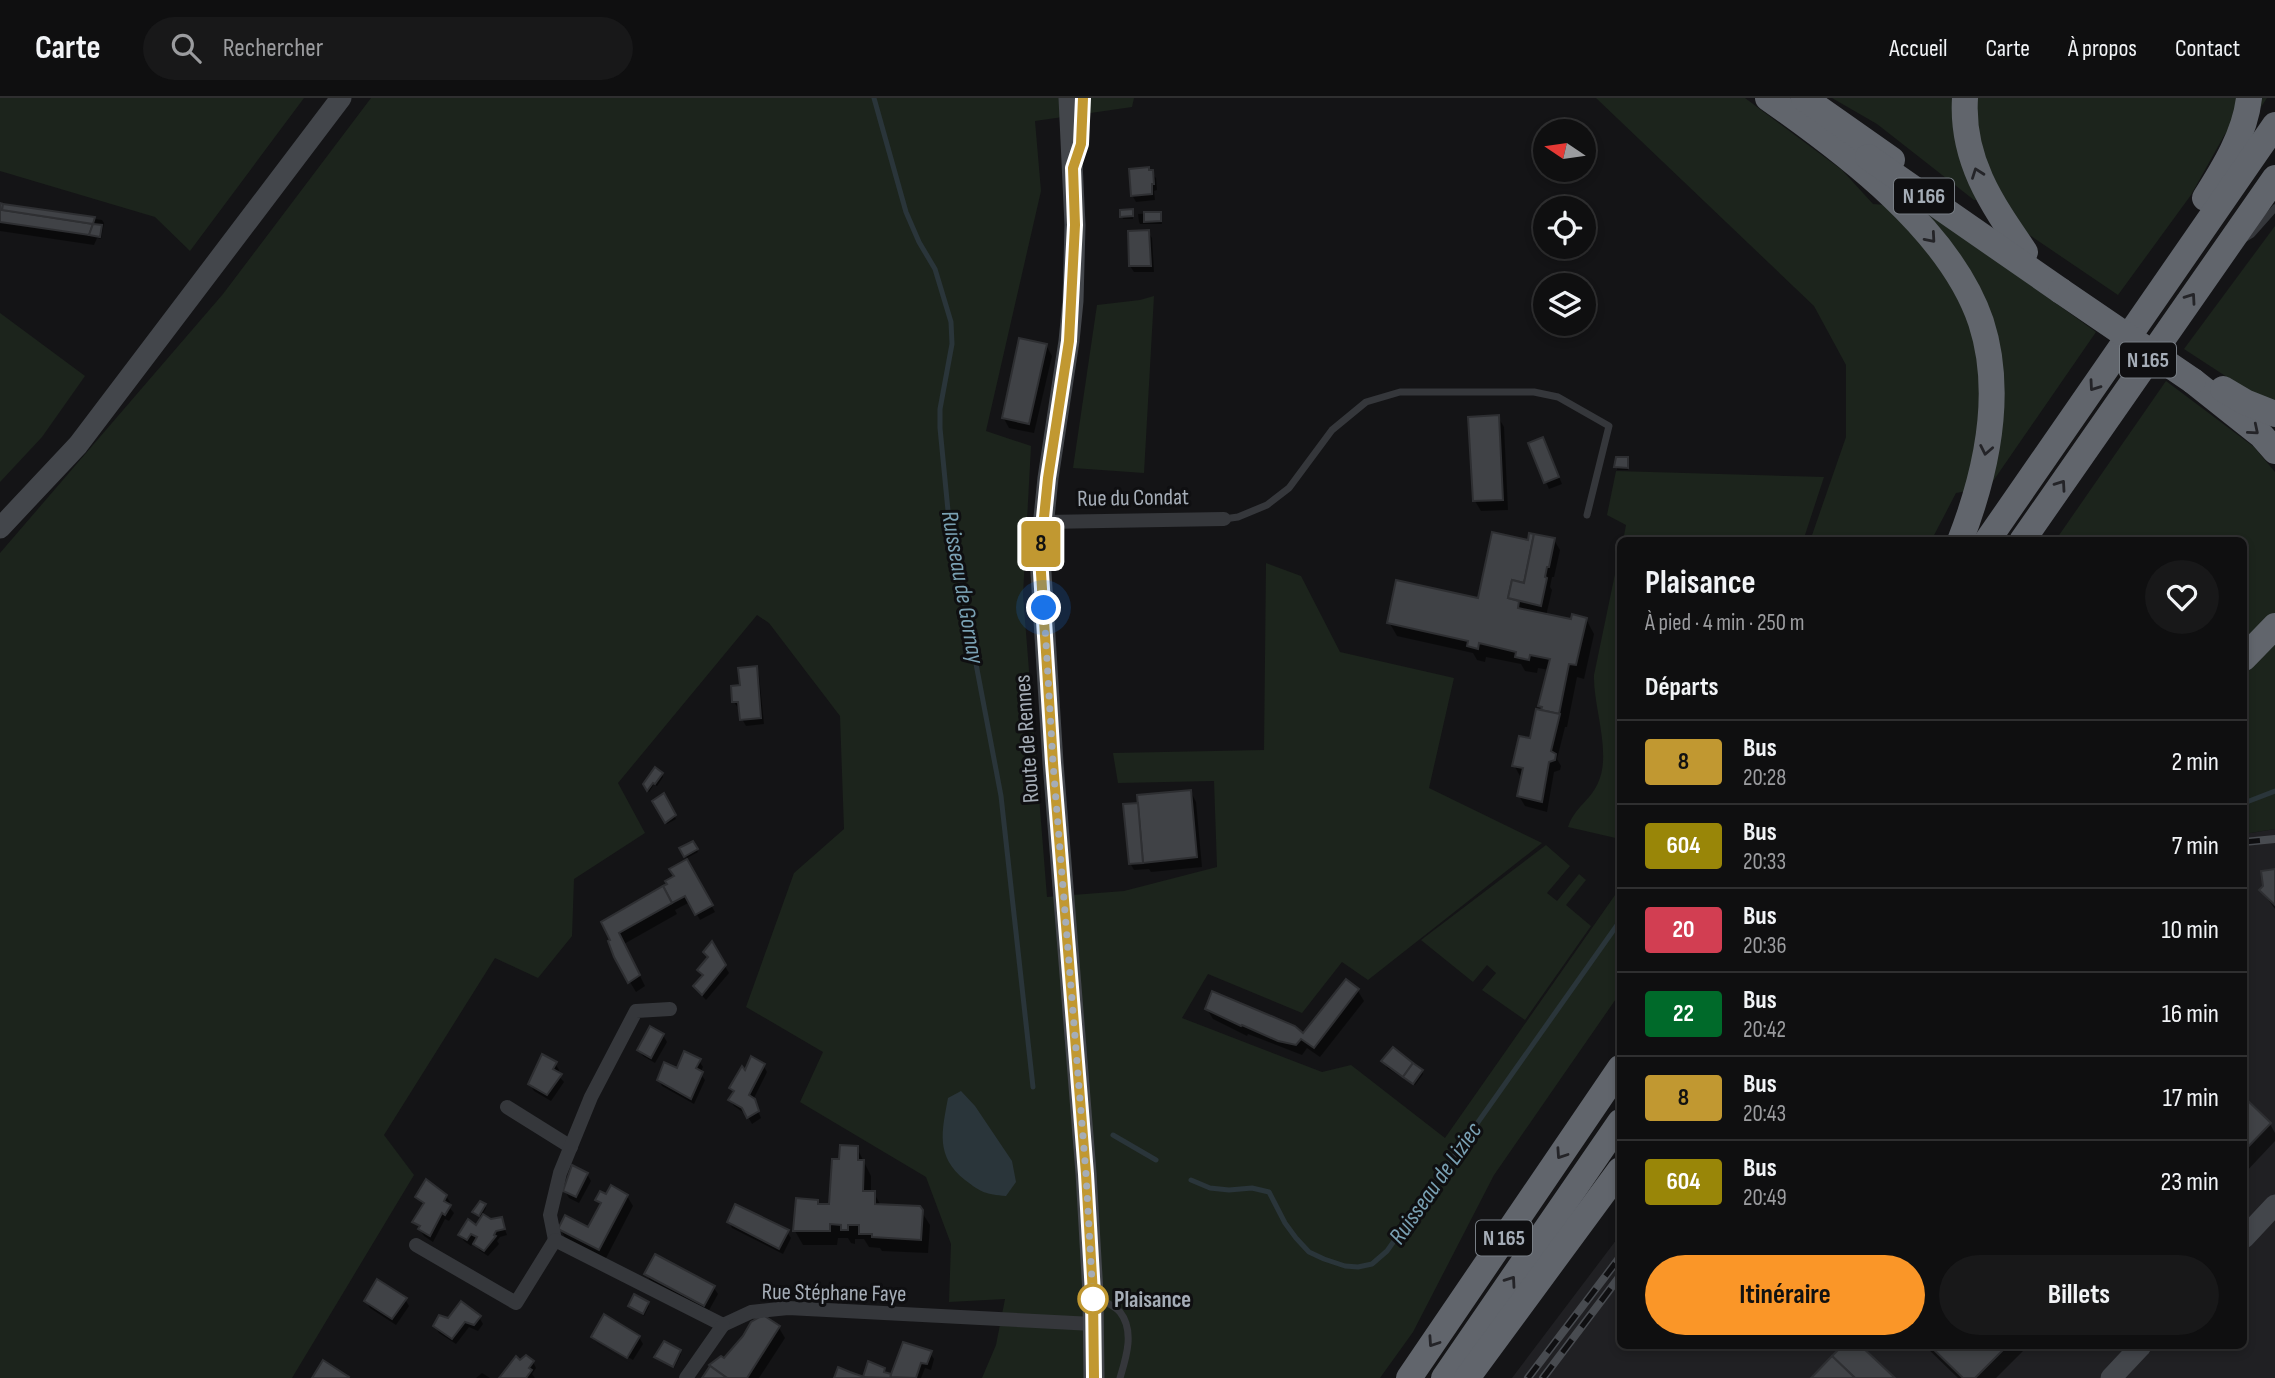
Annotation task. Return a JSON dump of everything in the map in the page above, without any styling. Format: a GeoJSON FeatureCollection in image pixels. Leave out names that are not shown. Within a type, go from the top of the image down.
{"type":"FeatureCollection","features":[{"type":"Feature","properties":{"kind":"highway"},"geometry":{"type":"LineString","coordinates":[[1768,98],[1868,176],[1914,219],[1954,267],[1981,323],[1992,395],[1989,435],[1973,506],[1961,537]]}},
{"type":"Feature","properties":{"kind":"highway","name":"N 166"},"geometry":{"type":"LineString","coordinates":[[1783,98],[2196,377],[2275,414]]}},
{"type":"Feature","properties":{"kind":"highway","name":"N 166"},"geometry":{"type":"LineString","coordinates":[[1804,98],[2025,252],[2065,287]]}},
{"type":"Feature","properties":{"kind":"highway"},"geometry":{"type":"LineString","coordinates":[[1965,98],[1967,130],[1980,181],[2025,252]]}},
{"type":"Feature","properties":{"kind":"highway"},"geometry":{"type":"LineString","coordinates":[[2160,290],[2165,261],[2230,155],[2241,130],[2249,98]]}},
{"type":"Feature","properties":{"kind":"highway","name":"N 165"},"geometry":{"type":"LineString","coordinates":[[1990,537],[2275,125]]}},
{"type":"Feature","properties":{"kind":"highway","name":"N 165"},"geometry":{"type":"LineString","coordinates":[[2025,537],[2275,178]]}},
{"type":"Feature","properties":{"kind":"highway","name":"N 166"},"geometry":{"type":"LineString","coordinates":[[2196,377],[2275,451]]}},
{"type":"Feature","properties":{"kind":"highway"},"geometry":{"type":"LineString","coordinates":[[2247,655],[2275,626]]}},
{"type":"Feature","properties":{"kind":"highway","name":"N 165"},"geometry":{"type":"LineString","coordinates":[[1409,1378],[1617,1072]]}},
{"type":"Feature","properties":{"kind":"highway","name":"N 165"},"geometry":{"type":"LineString","coordinates":[[1444,1378],[1617,1126]]}},
{"type":"Feature","properties":{"kind":"highway"},"geometry":{"type":"LineString","coordinates":[[1467,1378],[1617,1174]]}},
{"type":"Feature","properties":{"kind":"main road"},"geometry":{"type":"LineString","coordinates":[[0,528],[78,445],[341,98]]}},
{"type":"Feature","properties":{"kind":"main road","name":"Route de Rennes"},"geometry":{"type":"LineString","coordinates":[[1069,98],[1075,225],[1071,328],[1048,478],[1040,557],[1052,749],[1086,1174],[1093,1294],[1094,1378]]}},
{"type":"Feature","properties":{"kind":"main road"},"geometry":{"type":"LineString","coordinates":[[1073,168],[1081,144],[1083,98]]}},
{"type":"Feature","properties":{"kind":"main road"},"geometry":{"type":"LineString","coordinates":[[2247,1235],[2275,1205]]}},
{"type":"Feature","properties":{"kind":"main road"},"geometry":{"type":"LineString","coordinates":[[2111,1378],[2138,1349]]}},
{"type":"Feature","properties":{"kind":"street","name":"Rue du Condat"},"geometry":{"type":"LineString","coordinates":[[1044,522],[1224,519]]}},
{"type":"Feature","properties":{"kind":"street"},"geometry":{"type":"LineString","coordinates":[[416,1245],[516,1303],[555,1240],[550,1215],[560,1173],[591,1097],[636,1011],[670,1009]]}},
{"type":"Feature","properties":{"kind":"street"},"geometry":{"type":"LineString","coordinates":[[507,1107],[571,1147]]}},
{"type":"Feature","properties":{"kind":"street"},"geometry":{"type":"LineString","coordinates":[[555,1240],[723,1325],[686,1378]]}},
{"type":"Feature","properties":{"kind":"street","name":"Rue Stéphane Faye"},"geometry":{"type":"LineString","coordinates":[[723,1325],[751,1312],[788,1308],[1093,1324]]}},
{"type":"Feature","properties":{"kind":"lane"},"geometry":{"type":"LineString","coordinates":[[2225,250],[2252,234],[2275,208]]}},
{"type":"Feature","properties":{"kind":"lane"},"geometry":{"type":"LineString","coordinates":[[1224,519],[1238,517],[1267,505],[1289,488],[1332,430],[1366,402],[1400,392],[1534,392],[1558,397],[1609,426],[1587,515]]}},
{"type":"Feature","properties":{"kind":"lane"},"geometry":{"type":"LineString","coordinates":[[1093,1294],[1119,1311],[1128,1326],[1127,1354],[1120,1378]]}},
{"type":"Feature","properties":{"kind":"shaded area"},"geometry":{"type":"Polygon","coordinates":[[[0,98],[304,98],[190,251],[155,217],[0,171],[0,98]]]}},
{"type":"Feature","properties":{"kind":"shaded area"},"geometry":{"type":"Polygon","coordinates":[[[371,98],[1134,98],[1132,107],[1035,121],[1041,191],[986,431],[1031,446],[1023,595],[1047,897],[1124,891],[1217,867],[1214,781],[1118,783],[1113,753],[1264,750],[1266,563],[1301,576],[1340,652],[1454,678],[1429,788],[1542,843],[1368,980],[1342,962],[1302,1013],[1208,974],[1182,1018],[1322,1072],[1351,1065],[1445,1138],[1617,892],[1617,997],[1494,1175],[1413,1332],[1380,1378],[982,1378],[996,1345],[1005,1299],[949,1302],[951,1244],[926,1177],[800,1102],[823,1052],[746,1007],[794,873],[844,829],[840,716],[769,623],[757,615],[618,783],[645,833],[574,879],[572,936],[538,978],[495,958],[384,1135],[414,1175],[292,1378],[0,1378],[0,553],[223,294],[371,98]]]}},
{"type":"Feature","properties":{"kind":"shaded area"},"geometry":{"type":"Polygon","coordinates":[[[1596,98],[1745,98],[1842,170],[1873,204],[1923,208],[2096,332],[1989,487],[1956,493],[1933,537],[1811,537],[1846,437],[1846,365],[1814,306],[1596,98]]]}},
{"type":"Feature","properties":{"kind":"shaded area"},"geometry":{"type":"Polygon","coordinates":[[[1832,98],[2267,98],[2253,119],[2225,134],[2191,195],[2118,295],[2025,232],[2003,199],[1974,200],[1877,124],[1832,98]]]}},
{"type":"Feature","properties":{"kind":"shaded area"},"geometry":{"type":"Polygon","coordinates":[[[2275,226],[2275,401],[2250,392],[2184,349],[2275,226]]]}},
{"type":"Feature","properties":{"kind":"shaded area"},"geometry":{"type":"Polygon","coordinates":[[[1154,296],[1144,473],[1073,468],[1097,305],[1154,296]]]}},
{"type":"Feature","properties":{"kind":"shaded area"},"geometry":{"type":"Polygon","coordinates":[[[0,313],[85,376],[42,437],[0,482],[0,313]]]}},
{"type":"Feature","properties":{"kind":"shaded area"},"geometry":{"type":"Polygon","coordinates":[[[2166,381],[2254,447],[2275,472],[2275,829],[2247,834],[2247,537],[2058,537],[2166,381]]]}},
{"type":"Feature","properties":{"kind":"shaded area"},"geometry":{"type":"Polygon","coordinates":[[[1616,471],[1824,477],[1804,537],[1624,537],[1626,525],[1607,515],[1616,471]]]}},
{"type":"Feature","properties":{"kind":"shaded area"},"geometry":{"type":"Polygon","coordinates":[[[1617,564],[1617,838],[1568,827],[1595,789],[1602,771],[1603,744],[1594,675],[1617,564]]]}},
{"type":"Feature","properties":{"kind":"shaded area"},"geometry":{"type":"Polygon","coordinates":[[[2275,829],[2275,1378],[1512,1378],[1617,1239],[1617,1349],[2247,1349],[2247,834],[2275,829]]]}},
{"type":"Feature","properties":{"kind":"shaded area"},"geometry":{"type":"Polygon","coordinates":[[[1546,845],[1570,866],[1547,893],[1557,901],[1579,874],[1586,880],[1566,905],[1591,926],[1525,1020],[1482,990],[1496,973],[1487,965],[1473,982],[1421,940],[1546,845]]]}},
{"type":"Feature","properties":{"kind":"shaded area"},"geometry":{"type":"Polygon","coordinates":[[[961,1091],[975,1106],[1012,1161],[1016,1182],[1006,1196],[976,1188],[955,1171],[949,1162],[943,1142],[948,1098],[961,1091]]]}},
{"type":"Feature","properties":{"kind":"building"},"geometry":{"type":"Polygon","coordinates":[[[1149,167],[1149,170],[1153,170],[1152,194],[1131,196],[1129,169],[1149,167]]]}},
{"type":"Feature","properties":{"kind":"building"},"geometry":{"type":"Polygon","coordinates":[[[0,203],[3,204],[2,210],[93,224],[89,235],[0,222],[0,203]]]}},
{"type":"Feature","properties":{"kind":"building"},"geometry":{"type":"Polygon","coordinates":[[[3,204],[95,217],[93,224],[2,210],[3,204]]]}},
{"type":"Feature","properties":{"kind":"building"},"geometry":{"type":"Polygon","coordinates":[[[1133,209],[1133,216],[1120,217],[1120,210],[1133,209]]]}},
{"type":"Feature","properties":{"kind":"building"},"geometry":{"type":"Polygon","coordinates":[[[1144,212],[1161,212],[1161,221],[1144,222],[1144,212]]]}},
{"type":"Feature","properties":{"kind":"building"},"geometry":{"type":"Polygon","coordinates":[[[93,224],[102,225],[100,237],[89,235],[93,224]]]}},
{"type":"Feature","properties":{"kind":"building"},"geometry":{"type":"Polygon","coordinates":[[[1149,230],[1151,266],[1129,266],[1128,231],[1149,230]]]}},
{"type":"Feature","properties":{"kind":"building"},"geometry":{"type":"Polygon","coordinates":[[[1019,338],[1047,344],[1029,424],[1002,418],[1019,338]]]}},
{"type":"Feature","properties":{"kind":"building"},"geometry":{"type":"Polygon","coordinates":[[[1499,415],[1503,500],[1473,501],[1468,417],[1499,415]]]}},
{"type":"Feature","properties":{"kind":"building"},"geometry":{"type":"Polygon","coordinates":[[[1543,437],[1559,477],[1544,483],[1528,443],[1543,437]]]}},
{"type":"Feature","properties":{"kind":"building"},"geometry":{"type":"Polygon","coordinates":[[[1616,457],[1628,457],[1628,468],[1614,467],[1616,457]]]}},
{"type":"Feature","properties":{"kind":"building"},"geometry":{"type":"Polygon","coordinates":[[[1492,532],[1528,540],[1529,533],[1534,534],[1524,583],[1512,580],[1508,598],[1519,601],[1518,608],[1571,619],[1572,614],[1587,618],[1576,665],[1569,664],[1559,714],[1541,710],[1542,707],[1538,706],[1550,659],[1530,655],[1529,660],[1515,657],[1516,652],[1479,643],[1478,649],[1467,646],[1468,641],[1387,623],[1396,580],[1478,598],[1492,532]]]}},
{"type":"Feature","properties":{"kind":"building"},"geometry":{"type":"Polygon","coordinates":[[[1534,534],[1555,538],[1541,606],[1508,598],[1512,580],[1524,583],[1534,534]]]}},
{"type":"Feature","properties":{"kind":"building"},"geometry":{"type":"Polygon","coordinates":[[[757,666],[761,718],[740,720],[738,702],[732,702],[731,686],[740,685],[738,668],[757,666]]]}},
{"type":"Feature","properties":{"kind":"building"},"geometry":{"type":"Polygon","coordinates":[[[1536,709],[1560,714],[1551,751],[1556,754],[1555,760],[1549,762],[1542,802],[1517,796],[1523,768],[1512,766],[1519,736],[1530,738],[1536,709]]]}},
{"type":"Feature","properties":{"kind":"building"},"geometry":{"type":"Polygon","coordinates":[[[655,767],[663,773],[647,791],[643,784],[655,767]]]}},
{"type":"Feature","properties":{"kind":"building"},"geometry":{"type":"Polygon","coordinates":[[[1191,790],[1197,857],[1143,863],[1137,795],[1191,790]]]}},
{"type":"Feature","properties":{"kind":"building"},"geometry":{"type":"Polygon","coordinates":[[[664,793],[676,815],[665,823],[652,801],[664,793]]]}},
{"type":"Feature","properties":{"kind":"building"},"geometry":{"type":"Polygon","coordinates":[[[1138,803],[1143,863],[1129,864],[1123,804],[1138,803]]]}},
{"type":"Feature","properties":{"kind":"building"},"geometry":{"type":"Polygon","coordinates":[[[693,841],[698,849],[684,857],[679,848],[693,841]]]}},
{"type":"Feature","properties":{"kind":"building"},"geometry":{"type":"Polygon","coordinates":[[[687,859],[713,905],[695,915],[685,896],[672,903],[663,886],[667,884],[665,881],[674,876],[669,869],[687,859]]]}},
{"type":"Feature","properties":{"kind":"building"},"geometry":{"type":"Polygon","coordinates":[[[2275,869],[2275,905],[2259,890],[2263,886],[2261,871],[2275,869]]]}},
{"type":"Feature","properties":{"kind":"building"},"geometry":{"type":"Polygon","coordinates":[[[663,886],[672,903],[619,933],[640,975],[628,983],[614,957],[608,941],[610,940],[601,922],[663,886]]]}},
{"type":"Feature","properties":{"kind":"building"},"geometry":{"type":"Polygon","coordinates":[[[712,941],[726,965],[702,995],[693,986],[703,975],[697,970],[708,957],[703,952],[712,941]]]}},
{"type":"Feature","properties":{"kind":"building"},"geometry":{"type":"Polygon","coordinates":[[[1346,979],[1359,989],[1314,1048],[1301,1039],[1296,1045],[1278,1041],[1205,1009],[1212,991],[1295,1026],[1303,1033],[1346,979]]]}},
{"type":"Feature","properties":{"kind":"building"},"geometry":{"type":"Polygon","coordinates":[[[650,1026],[664,1034],[651,1058],[637,1050],[650,1026]]]}},
{"type":"Feature","properties":{"kind":"building"},"geometry":{"type":"Polygon","coordinates":[[[1393,1047],[1413,1063],[1403,1077],[1381,1061],[1393,1047]]]}},
{"type":"Feature","properties":{"kind":"building"},"geometry":{"type":"Polygon","coordinates":[[[684,1051],[701,1059],[696,1068],[703,1072],[691,1099],[657,1080],[664,1062],[677,1068],[684,1051]]]}},
{"type":"Feature","properties":{"kind":"building"},"geometry":{"type":"Polygon","coordinates":[[[542,1054],[557,1062],[553,1069],[562,1074],[547,1095],[528,1084],[542,1054]]]}},
{"type":"Feature","properties":{"kind":"building"},"geometry":{"type":"Polygon","coordinates":[[[751,1056],[765,1064],[749,1095],[755,1099],[759,1111],[747,1118],[742,1108],[728,1100],[734,1091],[729,1088],[742,1066],[745,1070],[751,1056]]]}},
{"type":"Feature","properties":{"kind":"building"},"geometry":{"type":"Polygon","coordinates":[[[1413,1063],[1423,1070],[1413,1084],[1403,1077],[1413,1063]]]}},
{"type":"Feature","properties":{"kind":"building"},"geometry":{"type":"Polygon","coordinates":[[[2247,1100],[2271,1123],[2247,1148],[2247,1100]]]}},
{"type":"Feature","properties":{"kind":"building"},"geometry":{"type":"Polygon","coordinates":[[[840,1145],[858,1146],[858,1160],[864,1160],[863,1191],[875,1191],[875,1204],[920,1206],[923,1210],[921,1240],[859,1234],[859,1225],[848,1225],[848,1230],[841,1230],[841,1225],[830,1224],[830,1231],[793,1231],[796,1198],[829,1204],[832,1159],[839,1159],[840,1145]]]}},
{"type":"Feature","properties":{"kind":"building"},"geometry":{"type":"Polygon","coordinates":[[[572,1165],[588,1173],[576,1197],[563,1191],[572,1165]]]}},
{"type":"Feature","properties":{"kind":"building"},"geometry":{"type":"Polygon","coordinates":[[[426,1179],[447,1195],[444,1201],[451,1205],[445,1215],[442,1213],[430,1236],[412,1222],[424,1203],[415,1197],[426,1179]]]}},
{"type":"Feature","properties":{"kind":"building"},"geometry":{"type":"Polygon","coordinates":[[[611,1185],[628,1195],[599,1250],[558,1229],[565,1215],[588,1227],[601,1203],[595,1200],[600,1191],[606,1194],[611,1185]]]}},
{"type":"Feature","properties":{"kind":"building"},"geometry":{"type":"Polygon","coordinates":[[[480,1201],[486,1204],[479,1216],[472,1212],[480,1201]]]}},
{"type":"Feature","properties":{"kind":"building"},"geometry":{"type":"Polygon","coordinates":[[[735,1204],[789,1230],[779,1249],[727,1222],[735,1204]]]}},
{"type":"Feature","properties":{"kind":"building"},"geometry":{"type":"Polygon","coordinates":[[[483,1214],[491,1219],[502,1217],[505,1229],[496,1231],[496,1236],[484,1251],[473,1244],[477,1237],[471,1234],[467,1240],[458,1235],[468,1219],[476,1225],[483,1214]]]}},
{"type":"Feature","properties":{"kind":"building"},"geometry":{"type":"Polygon","coordinates":[[[655,1254],[715,1286],[704,1306],[644,1274],[655,1254]]]}},
{"type":"Feature","properties":{"kind":"building"},"geometry":{"type":"Polygon","coordinates":[[[377,1279],[407,1298],[392,1319],[364,1301],[377,1279]]]}},
{"type":"Feature","properties":{"kind":"building"},"geometry":{"type":"Polygon","coordinates":[[[634,1294],[649,1302],[643,1314],[628,1306],[634,1294]]]}},
{"type":"Feature","properties":{"kind":"building"},"geometry":{"type":"Polygon","coordinates":[[[461,1301],[481,1316],[474,1325],[465,1322],[452,1339],[433,1326],[439,1315],[448,1318],[461,1301]]]}},
{"type":"Feature","properties":{"kind":"building"},"geometry":{"type":"Polygon","coordinates":[[[604,1314],[640,1336],[627,1358],[591,1337],[604,1314]]]}},
{"type":"Feature","properties":{"kind":"building"},"geometry":{"type":"Polygon","coordinates":[[[763,1315],[780,1326],[747,1378],[727,1378],[709,1365],[721,1356],[724,1358],[751,1322],[763,1315]]]}},
{"type":"Feature","properties":{"kind":"building"},"geometry":{"type":"Polygon","coordinates":[[[664,1341],[681,1350],[673,1367],[654,1357],[664,1341]]]}},
{"type":"Feature","properties":{"kind":"building"},"geometry":{"type":"Polygon","coordinates":[[[903,1342],[932,1351],[927,1364],[921,1363],[916,1378],[890,1377],[903,1342]]]}},
{"type":"Feature","properties":{"kind":"building"},"geometry":{"type":"Polygon","coordinates":[[[1839,1349],[1864,1349],[1895,1378],[1855,1378],[1832,1356],[1839,1349]]]}},
{"type":"Feature","properties":{"kind":"building"},"geometry":{"type":"Polygon","coordinates":[[[1933,1349],[2004,1349],[1975,1378],[1963,1378],[1933,1349]]]}},
{"type":"Feature","properties":{"kind":"building"},"geometry":{"type":"Polygon","coordinates":[[[526,1355],[534,1361],[526,1378],[499,1378],[516,1356],[520,1360],[526,1355]]]}},
{"type":"Feature","properties":{"kind":"building"},"geometry":{"type":"Polygon","coordinates":[[[1832,1356],[1855,1378],[1811,1378],[1832,1356]]]}},
{"type":"Feature","properties":{"kind":"building"},"geometry":{"type":"Polygon","coordinates":[[[323,1360],[349,1377],[312,1378],[323,1360]]]}},
{"type":"Feature","properties":{"kind":"building"},"geometry":{"type":"Polygon","coordinates":[[[868,1361],[885,1368],[884,1372],[891,1374],[890,1378],[863,1377],[868,1361]]]}},
{"type":"Feature","properties":{"kind":"building"},"geometry":{"type":"Polygon","coordinates":[[[710,1366],[727,1378],[702,1378],[710,1366]]]}},
{"type":"Feature","properties":{"kind":"building"},"geometry":{"type":"Polygon","coordinates":[[[838,1367],[850,1372],[867,1378],[834,1378],[838,1367]]]}},
{"type":"Feature","properties":{"kind":"waterway","name":"Ruisseau de Gornay"},"geometry":{"type":"LineString","coordinates":[[874,98],[906,212],[935,269],[951,322],[952,344],[940,409],[949,521],[1001,796],[1033,1087]]}},
{"type":"Feature","properties":{"kind":"waterway","name":"Ruisseau de Liziec"},"geometry":{"type":"LineString","coordinates":[[2247,802],[2275,791]]}},
{"type":"Feature","properties":{"kind":"waterway","name":"Ruisseau de Liziec"},"geometry":{"type":"LineString","coordinates":[[1191,1180],[1210,1188],[1252,1188],[1269,1192],[1285,1223],[1309,1252],[1345,1266],[1372,1264],[1387,1251],[1617,925]]}},
{"type":"Feature","properties":{"kind":"waterway","name":"Ruisseau de Liziec"},"geometry":{"type":"LineString","coordinates":[[1113,1135],[1156,1160]]}},
{"type":"Feature","properties":{"kind":"railway"},"geometry":{"type":"LineString","coordinates":[[2247,842],[2275,839]]}},
{"type":"Feature","properties":{"kind":"railway"},"geometry":{"type":"LineString","coordinates":[[1528,1378],[1617,1261]]}},
{"type":"Feature","properties":{"kind":"railway"},"geometry":{"type":"LineString","coordinates":[[1543,1378],[1617,1280]]}},
{"type":"Feature","properties":{"kind":"bus line","name":"8"},"geometry":{"type":"LineString","coordinates":[[1083,98],[1081,144],[1073,168],[1073,301],[1048,478],[1040,557],[1053,763],[1086,1174],[1093,1294],[1094,1378]]}},
{"type":"Feature","properties":{"kind":"place","name":"Plaisance"},"geometry":{"type":"Point","coordinates":[1093,1299]}},
{"type":"Feature","properties":{"kind":"route"},"geometry":{"type":"LineString","coordinates":[[1044,608],[1093,1299]]}}]}
